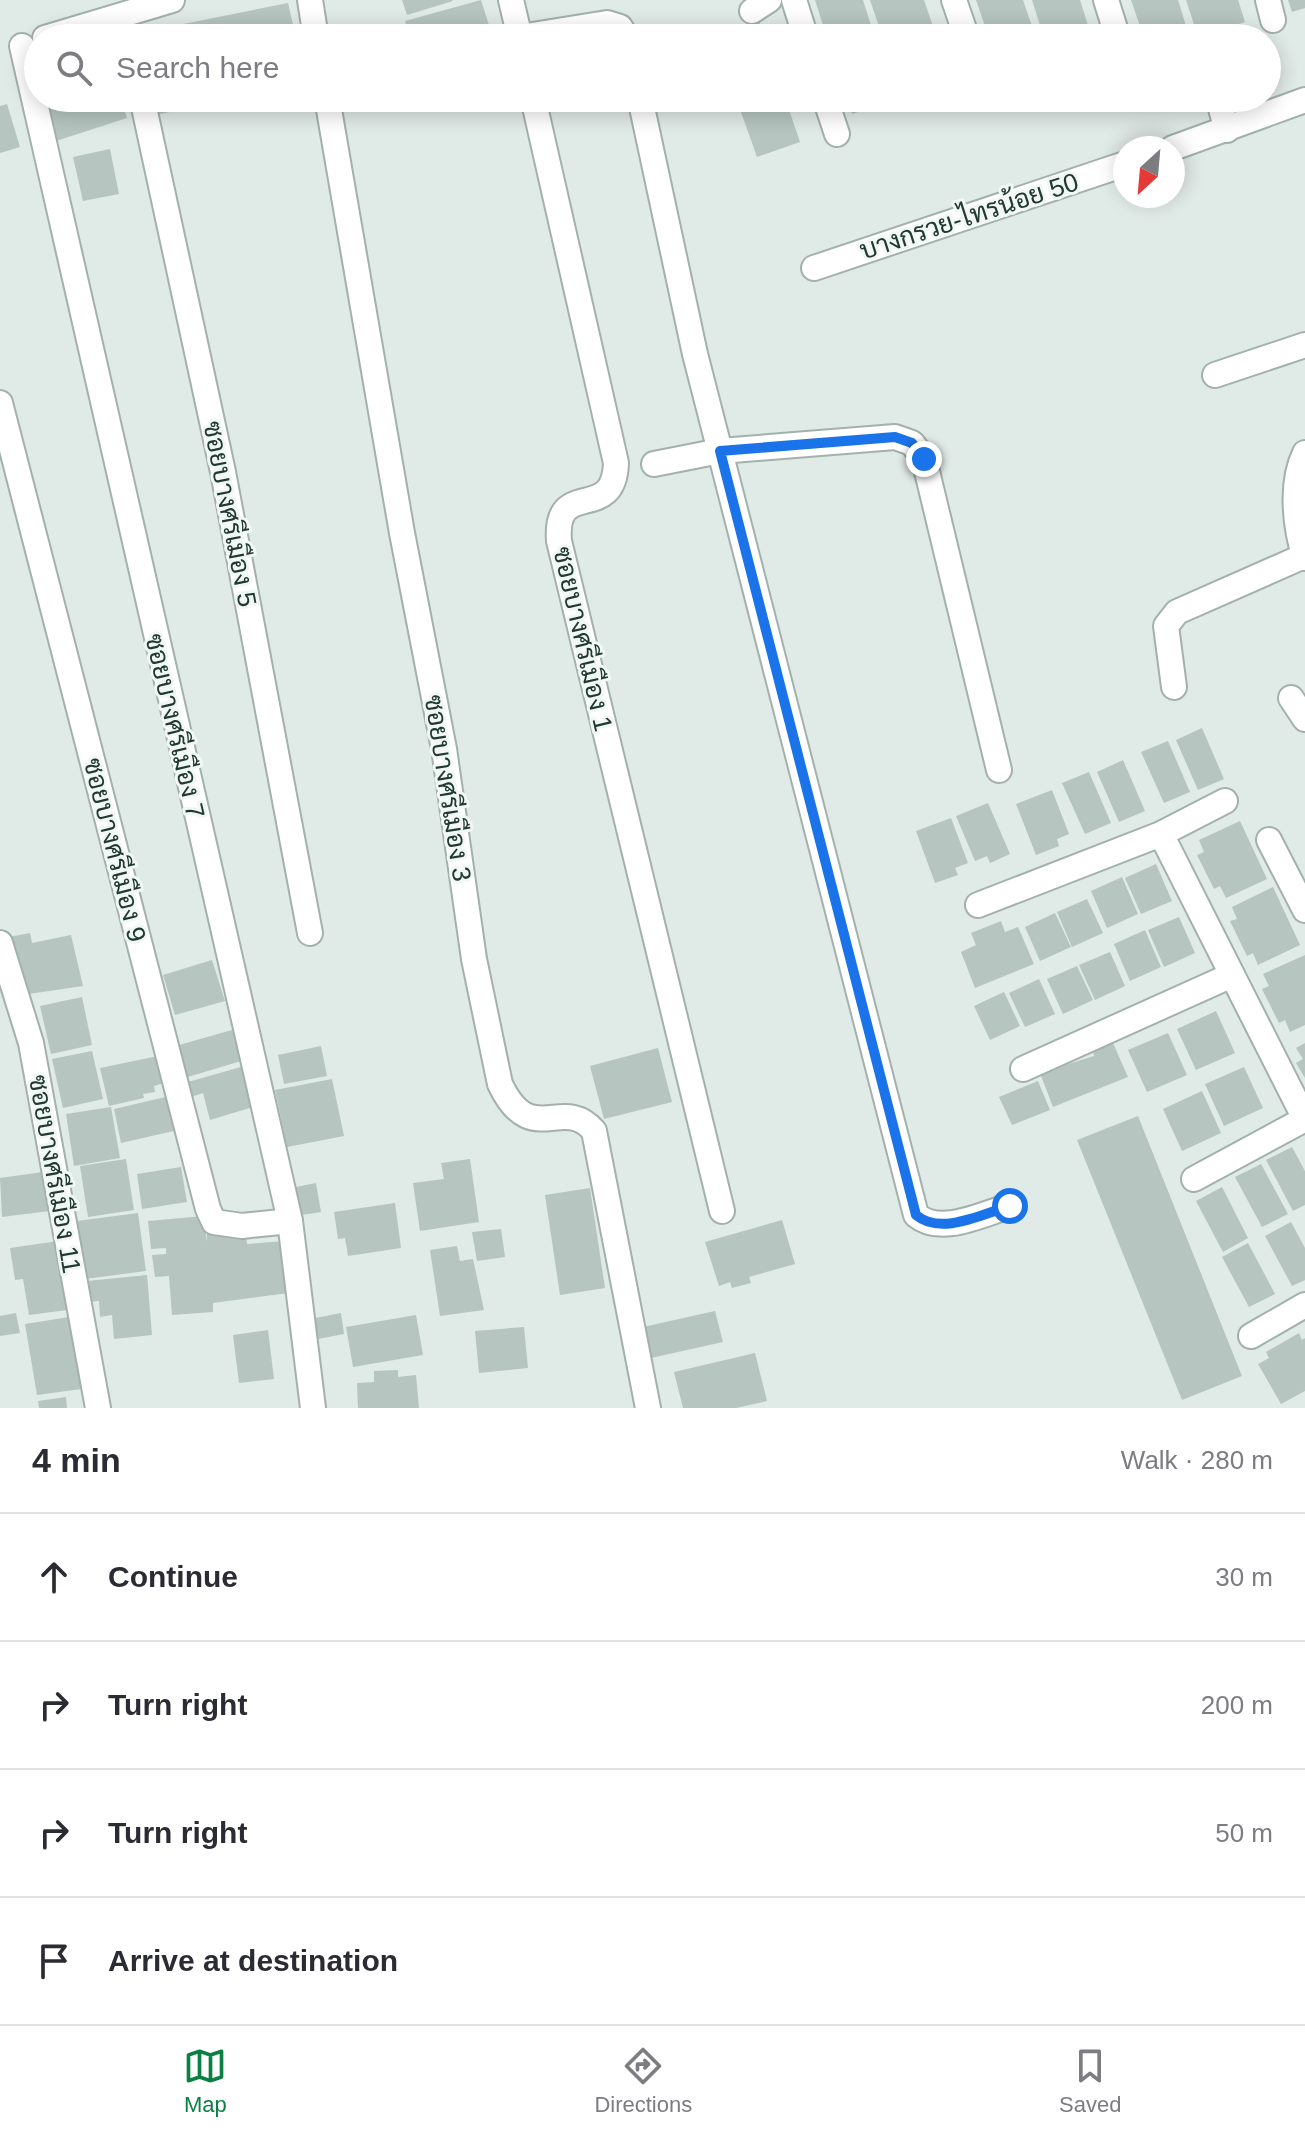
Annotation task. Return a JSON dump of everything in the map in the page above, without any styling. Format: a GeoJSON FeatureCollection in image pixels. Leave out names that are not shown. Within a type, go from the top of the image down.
{"type":"FeatureCollection","features":[{"type":"Feature","properties":{"kind":"street"},"geometry":{"type":"LineString","coordinates":[[131,24],[172,0]]}},
{"type":"Feature","properties":{"kind":"street"},"geometry":{"type":"LineString","coordinates":[[310,0],[314,24]]}},
{"type":"Feature","properties":{"kind":"street"},"geometry":{"type":"LineString","coordinates":[[511,0],[517,24]]}},
{"type":"Feature","properties":{"kind":"street"},"geometry":{"type":"LineString","coordinates":[[794,0],[802,24]]}},
{"type":"Feature","properties":{"kind":"street"},"geometry":{"type":"LineString","coordinates":[[954,0],[962,24]]}},
{"type":"Feature","properties":{"kind":"street"},"geometry":{"type":"LineString","coordinates":[[1106,0],[1114,24]]}},
{"type":"Feature","properties":{"kind":"street"},"geometry":{"type":"LineString","coordinates":[[1281,109],[1305,100]]}},
{"type":"Feature","properties":{"kind":"street","name":"ซอยบางศรีเมือง 7"},"geometry":{"type":"LineString","coordinates":[[35,112],[290,1221],[313,1408]]}},
{"type":"Feature","properties":{"kind":"street","name":"ซอยบางศรีเมือง 5"},"geometry":{"type":"LineString","coordinates":[[145,112],[223,472],[310,933]]}},
{"type":"Feature","properties":{"kind":"street","name":"ซอยบางศรีเมือง 3"},"geometry":{"type":"LineString","coordinates":[[329,112],[402,533],[444,749],[474,959],[500,1084],[509,1102],[521,1115],[539,1120],[570,1117],[585,1120],[594,1131],[648,1408]]}},
{"type":"Feature","properties":{"kind":"street","name":"ซอยบางศรีเมือง 1"},"geometry":{"type":"LineString","coordinates":[[536,112],[616,463],[615,480],[605,495],[564,508],[557,519],[559,541],[722,1211]]}},
{"type":"Feature","properties":{"kind":"street"},"geometry":{"type":"LineString","coordinates":[[643,112],[695,354],[916,1215],[927,1224],[942,1225],[1010,1206]]}},
{"type":"Feature","properties":{"kind":"street"},"geometry":{"type":"LineString","coordinates":[[830,112],[837,134]]}},
{"type":"Feature","properties":{"kind":"street"},"geometry":{"type":"LineString","coordinates":[[1222,112],[1227,130]]}},
{"type":"Feature","properties":{"kind":"street"},"geometry":{"type":"LineString","coordinates":[[1185,144],[1274,112]]}},
{"type":"Feature","properties":{"kind":"street","name":"บางกรวย-ไทรน้อย 50"},"geometry":{"type":"LineString","coordinates":[[814,268],[1113,168]]}},
{"type":"Feature","properties":{"kind":"street"},"geometry":{"type":"LineString","coordinates":[[1215,375],[1305,345]]}},
{"type":"Feature","properties":{"kind":"street","name":"ซอยบางศรีเมือง 9"},"geometry":{"type":"LineString","coordinates":[[0,403],[208,1209],[214,1222],[226,1226],[290,1221]]}},
{"type":"Feature","properties":{"kind":"street"},"geometry":{"type":"LineString","coordinates":[[654,464],[720,451],[895,437],[912,443],[924,459],[999,770]]}},
{"type":"Feature","properties":{"kind":"street"},"geometry":{"type":"LineString","coordinates":[[1174,687],[1166,626],[1177,612],[1304,557],[1296,505],[1297,469],[1305,453]]}},
{"type":"Feature","properties":{"kind":"street"},"geometry":{"type":"LineString","coordinates":[[1291,698],[1305,719]]}},
{"type":"Feature","properties":{"kind":"street"},"geometry":{"type":"LineString","coordinates":[[978,905],[1161,834],[1225,801]]}},
{"type":"Feature","properties":{"kind":"street"},"geometry":{"type":"LineString","coordinates":[[1161,834],[1305,1119],[1194,1179]]}},
{"type":"Feature","properties":{"kind":"street"},"geometry":{"type":"LineString","coordinates":[[1269,840],[1299,883],[1305,910]]}},
{"type":"Feature","properties":{"kind":"street","name":"ซอยบางศรีเมือง 11"},"geometry":{"type":"LineString","coordinates":[[0,943],[31,1043],[98,1408]]}},
{"type":"Feature","properties":{"kind":"street"},"geometry":{"type":"LineString","coordinates":[[1023,1069],[1232,975]]}},
{"type":"Feature","properties":{"kind":"street"},"geometry":{"type":"LineString","coordinates":[[1251,1336],[1305,1305]]}},
{"type":"Feature","properties":{"kind":"building"},"geometry":{"type":"Polygon","coordinates":[[[402,0],[452,0],[453,1],[407,15],[402,0]]]}},
{"type":"Feature","properties":{"kind":"building"},"geometry":{"type":"Polygon","coordinates":[[[481,0],[489,24],[406,24],[405,21],[481,0]]]}},
{"type":"Feature","properties":{"kind":"building"},"geometry":{"type":"Polygon","coordinates":[[[815,0],[863,0],[871,24],[823,24],[815,0]]]}},
{"type":"Feature","properties":{"kind":"building"},"geometry":{"type":"Polygon","coordinates":[[[870,0],[924,0],[932,24],[878,24],[870,0]]]}},
{"type":"Feature","properties":{"kind":"building"},"geometry":{"type":"Polygon","coordinates":[[[976,0],[1023,0],[1031,24],[984,24],[976,0]]]}},
{"type":"Feature","properties":{"kind":"building"},"geometry":{"type":"Polygon","coordinates":[[[1032,0],[1080,0],[1088,24],[1040,24],[1032,0]]]}},
{"type":"Feature","properties":{"kind":"building"},"geometry":{"type":"Polygon","coordinates":[[[1131,0],[1178,0],[1185,24],[1139,24],[1131,0]]]}},
{"type":"Feature","properties":{"kind":"building"},"geometry":{"type":"Polygon","coordinates":[[[1186,0],[1238,0],[1245,22],[1239,24],[1194,24],[1186,0]]]}},
{"type":"Feature","properties":{"kind":"building"},"geometry":{"type":"Polygon","coordinates":[[[1288,0],[1305,0],[1305,8],[1292,12],[1288,0]]]}},
{"type":"Feature","properties":{"kind":"building"},"geometry":{"type":"Polygon","coordinates":[[[288,3],[293,24],[183,24],[288,3]]]}},
{"type":"Feature","properties":{"kind":"building"},"geometry":{"type":"Polygon","coordinates":[[[7,104],[20,147],[0,153],[0,106],[7,104]]]}},
{"type":"Feature","properties":{"kind":"building"},"geometry":{"type":"Polygon","coordinates":[[[47,112],[125,112],[127,118],[56,141],[47,112]]]}},
{"type":"Feature","properties":{"kind":"building"},"geometry":{"type":"Polygon","coordinates":[[[149,112],[170,112],[150,116],[149,112]]]}},
{"type":"Feature","properties":{"kind":"building"},"geometry":{"type":"Polygon","coordinates":[[[741,112],[790,112],[800,142],[757,157],[741,112]]]}},
{"type":"Feature","properties":{"kind":"building"},"geometry":{"type":"Polygon","coordinates":[[[110,149],[119,194],[83,201],[73,157],[110,149]]]}},
{"type":"Feature","properties":{"kind":"building"},"geometry":{"type":"Polygon","coordinates":[[[1202,728],[1224,779],[1198,790],[1176,740],[1202,728]]]}},
{"type":"Feature","properties":{"kind":"building"},"geometry":{"type":"Polygon","coordinates":[[[1168,741],[1190,792],[1164,803],[1141,752],[1168,741]]]}},
{"type":"Feature","properties":{"kind":"building"},"geometry":{"type":"Polygon","coordinates":[[[1123,760],[1145,811],[1119,822],[1097,772],[1123,760]]]}},
{"type":"Feature","properties":{"kind":"building"},"geometry":{"type":"Polygon","coordinates":[[[1089,772],[1111,823],[1085,834],[1062,783],[1089,772]]]}},
{"type":"Feature","properties":{"kind":"building"},"geometry":{"type":"Polygon","coordinates":[[[1052,790],[1069,834],[1057,839],[1059,846],[1036,855],[1016,804],[1052,790]]]}},
{"type":"Feature","properties":{"kind":"building"},"geometry":{"type":"Polygon","coordinates":[[[988,803],[1010,854],[990,863],[987,856],[975,861],[956,816],[988,803]]]}},
{"type":"Feature","properties":{"kind":"building"},"geometry":{"type":"Polygon","coordinates":[[[951,818],[968,863],[955,868],[958,875],[935,883],[916,831],[951,818]]]}},
{"type":"Feature","properties":{"kind":"building"},"geometry":{"type":"Polygon","coordinates":[[[1240,821],[1267,879],[1226,898],[1220,886],[1214,889],[1197,855],[1204,852],[1199,840],[1240,821]]]}},
{"type":"Feature","properties":{"kind":"building"},"geometry":{"type":"Polygon","coordinates":[[[1156,864],[1172,901],[1141,914],[1125,878],[1156,864]]]}},
{"type":"Feature","properties":{"kind":"building"},"geometry":{"type":"Polygon","coordinates":[[[1122,877],[1138,914],[1107,928],[1091,891],[1122,877]]]}},
{"type":"Feature","properties":{"kind":"building"},"geometry":{"type":"Polygon","coordinates":[[[1273,887],[1300,945],[1258,965],[1253,953],[1247,956],[1230,921],[1237,919],[1232,907],[1273,887]]]}},
{"type":"Feature","properties":{"kind":"building"},"geometry":{"type":"Polygon","coordinates":[[[1087,899],[1103,933],[1072,947],[1057,912],[1087,899]]]}},
{"type":"Feature","properties":{"kind":"building"},"geometry":{"type":"Polygon","coordinates":[[[1055,913],[1071,947],[1040,961],[1025,927],[1055,913]]]}},
{"type":"Feature","properties":{"kind":"building"},"geometry":{"type":"Polygon","coordinates":[[[1179,917],[1195,953],[1164,967],[1148,930],[1179,917]]]}},
{"type":"Feature","properties":{"kind":"building"},"geometry":{"type":"Polygon","coordinates":[[[1001,921],[1005,932],[1018,927],[1034,964],[975,988],[961,952],[976,945],[971,933],[1001,921]]]}},
{"type":"Feature","properties":{"kind":"building"},"geometry":{"type":"Polygon","coordinates":[[[1145,930],[1161,967],[1130,981],[1114,944],[1145,930]]]}},
{"type":"Feature","properties":{"kind":"building"},"geometry":{"type":"Polygon","coordinates":[[[30,933],[32,943],[71,935],[83,986],[22,995],[9,937],[30,933]]]}},
{"type":"Feature","properties":{"kind":"building"},"geometry":{"type":"Polygon","coordinates":[[[1110,952],[1125,986],[1095,1000],[1079,965],[1110,952]]]}},
{"type":"Feature","properties":{"kind":"building"},"geometry":{"type":"Polygon","coordinates":[[[1305,955],[1305,1025],[1290,1032],[1285,1020],[1279,1023],[1262,989],[1269,986],[1263,974],[1305,955]]]}},
{"type":"Feature","properties":{"kind":"building"},"geometry":{"type":"Polygon","coordinates":[[[212,960],[225,1001],[175,1015],[163,975],[212,960]]]}},
{"type":"Feature","properties":{"kind":"building"},"geometry":{"type":"Polygon","coordinates":[[[1077,966],[1093,1000],[1063,1014],[1047,979],[1077,966]]]}},
{"type":"Feature","properties":{"kind":"building"},"geometry":{"type":"Polygon","coordinates":[[[1039,979],[1055,1014],[1025,1027],[1009,993],[1039,979]]]}},
{"type":"Feature","properties":{"kind":"building"},"geometry":{"type":"Polygon","coordinates":[[[1004,992],[1020,1026],[990,1040],[974,1006],[1004,992]]]}},
{"type":"Feature","properties":{"kind":"building"},"geometry":{"type":"Polygon","coordinates":[[[82,997],[92,1045],[51,1054],[40,1006],[82,997]]]}},
{"type":"Feature","properties":{"kind":"building"},"geometry":{"type":"Polygon","coordinates":[[[1216,1011],[1235,1053],[1196,1070],[1177,1029],[1216,1011]]]}},
{"type":"Feature","properties":{"kind":"building"},"geometry":{"type":"Polygon","coordinates":[[[232,1030],[241,1061],[188,1077],[179,1045],[232,1030]]]}},
{"type":"Feature","properties":{"kind":"building"},"geometry":{"type":"Polygon","coordinates":[[[1168,1033],[1187,1075],[1147,1092],[1128,1050],[1168,1033]]]}},
{"type":"Feature","properties":{"kind":"building"},"geometry":{"type":"Polygon","coordinates":[[[1113,1043],[1128,1077],[1053,1107],[1040,1073],[1094,1056],[1093,1051],[1113,1043]]]}},
{"type":"Feature","properties":{"kind":"building"},"geometry":{"type":"Polygon","coordinates":[[[1305,1043],[1305,1078],[1296,1063],[1303,1059],[1296,1048],[1305,1043]]]}},
{"type":"Feature","properties":{"kind":"building"},"geometry":{"type":"Polygon","coordinates":[[[321,1046],[327,1076],[284,1084],[278,1055],[321,1046]]]}},
{"type":"Feature","properties":{"kind":"building"},"geometry":{"type":"Polygon","coordinates":[[[658,1048],[672,1102],[604,1119],[590,1066],[658,1048]]]}},
{"type":"Feature","properties":{"kind":"building"},"geometry":{"type":"Polygon","coordinates":[[[92,1051],[103,1099],[63,1108],[52,1059],[92,1051]]]}},
{"type":"Feature","properties":{"kind":"building"},"geometry":{"type":"Polygon","coordinates":[[[158,1056],[164,1083],[154,1086],[155,1092],[143,1094],[144,1098],[109,1106],[100,1068],[158,1056]]]}},
{"type":"Feature","properties":{"kind":"building"},"geometry":{"type":"Polygon","coordinates":[[[241,1067],[253,1107],[210,1120],[203,1093],[185,1099],[181,1084],[241,1067]]]}},
{"type":"Feature","properties":{"kind":"building"},"geometry":{"type":"Polygon","coordinates":[[[1244,1067],[1263,1108],[1224,1126],[1205,1084],[1244,1067]]]}},
{"type":"Feature","properties":{"kind":"building"},"geometry":{"type":"Polygon","coordinates":[[[332,1079],[344,1136],[287,1147],[275,1090],[332,1079]]]}},
{"type":"Feature","properties":{"kind":"building"},"geometry":{"type":"Polygon","coordinates":[[[1038,1081],[1050,1110],[1012,1125],[999,1097],[1038,1081]]]}},
{"type":"Feature","properties":{"kind":"building"},"geometry":{"type":"Polygon","coordinates":[[[1202,1091],[1221,1133],[1182,1151],[1163,1109],[1202,1091]]]}},
{"type":"Feature","properties":{"kind":"building"},"geometry":{"type":"Polygon","coordinates":[[[170,1096],[178,1130],[121,1143],[114,1109],[170,1096]]]}},
{"type":"Feature","properties":{"kind":"building"},"geometry":{"type":"Polygon","coordinates":[[[111,1107],[120,1158],[74,1166],[66,1114],[111,1107]]]}},
{"type":"Feature","properties":{"kind":"building"},"geometry":{"type":"Polygon","coordinates":[[[1138,1116],[1242,1376],[1182,1400],[1077,1140],[1138,1116]]]}},
{"type":"Feature","properties":{"kind":"building"},"geometry":{"type":"Polygon","coordinates":[[[1292,1147],[1305,1171],[1305,1205],[1293,1211],[1266,1160],[1292,1147]]]}},
{"type":"Feature","properties":{"kind":"building"},"geometry":{"type":"Polygon","coordinates":[[[126,1159],[134,1210],[88,1217],[80,1166],[126,1159]]]}},
{"type":"Feature","properties":{"kind":"building"},"geometry":{"type":"Polygon","coordinates":[[[470,1159],[479,1222],[420,1231],[413,1183],[444,1179],[441,1163],[470,1159]]]}},
{"type":"Feature","properties":{"kind":"building"},"geometry":{"type":"Polygon","coordinates":[[[1261,1164],[1288,1214],[1262,1227],[1235,1177],[1261,1164]]]}},
{"type":"Feature","properties":{"kind":"building"},"geometry":{"type":"Polygon","coordinates":[[[181,1167],[187,1202],[142,1209],[137,1174],[181,1167]]]}},
{"type":"Feature","properties":{"kind":"building"},"geometry":{"type":"Polygon","coordinates":[[[43,1172],[49,1211],[2,1217],[0,1178],[43,1172]]]}},
{"type":"Feature","properties":{"kind":"building"},"geometry":{"type":"Polygon","coordinates":[[[316,1183],[321,1212],[295,1216],[291,1188],[316,1183]]]}},
{"type":"Feature","properties":{"kind":"building"},"geometry":{"type":"Polygon","coordinates":[[[1222,1187],[1248,1238],[1223,1252],[1196,1201],[1222,1187]]]}},
{"type":"Feature","properties":{"kind":"building"},"geometry":{"type":"Polygon","coordinates":[[[590,1188],[605,1288],[560,1295],[545,1195],[590,1188]]]}},
{"type":"Feature","properties":{"kind":"building"},"geometry":{"type":"Polygon","coordinates":[[[395,1203],[401,1248],[348,1256],[345,1238],[338,1239],[334,1212],[395,1203]]]}},
{"type":"Feature","properties":{"kind":"building"},"geometry":{"type":"Polygon","coordinates":[[[138,1213],[146,1271],[85,1279],[77,1221],[138,1213]]]}},
{"type":"Feature","properties":{"kind":"building"},"geometry":{"type":"Polygon","coordinates":[[[204,1216],[207,1242],[207,1232],[245,1228],[247,1244],[284,1241],[289,1293],[213,1303],[213,1312],[172,1315],[169,1276],[155,1277],[152,1255],[166,1254],[166,1248],[151,1249],[148,1221],[204,1216]]]}},
{"type":"Feature","properties":{"kind":"building"},"geometry":{"type":"Polygon","coordinates":[[[782,1220],[795,1264],[749,1277],[751,1283],[732,1288],[730,1282],[719,1286],[705,1242],[782,1220]]]}},
{"type":"Feature","properties":{"kind":"building"},"geometry":{"type":"Polygon","coordinates":[[[1291,1222],[1305,1248],[1305,1280],[1292,1286],[1265,1236],[1291,1222]]]}},
{"type":"Feature","properties":{"kind":"building"},"geometry":{"type":"Polygon","coordinates":[[[501,1229],[505,1257],[477,1261],[472,1232],[501,1229]]]}},
{"type":"Feature","properties":{"kind":"building"},"geometry":{"type":"Polygon","coordinates":[[[58,1241],[67,1310],[29,1315],[23,1279],[15,1280],[10,1248],[58,1241]]]}},
{"type":"Feature","properties":{"kind":"building"},"geometry":{"type":"Polygon","coordinates":[[[1248,1243],[1275,1294],[1249,1307],[1222,1257],[1248,1243]]]}},
{"type":"Feature","properties":{"kind":"building"},"geometry":{"type":"Polygon","coordinates":[[[457,1246],[460,1261],[473,1259],[484,1310],[440,1316],[430,1250],[457,1246]]]}},
{"type":"Feature","properties":{"kind":"building"},"geometry":{"type":"Polygon","coordinates":[[[147,1275],[152,1335],[114,1339],[112,1315],[100,1317],[99,1301],[89,1302],[87,1281],[147,1275]]]}},
{"type":"Feature","properties":{"kind":"building"},"geometry":{"type":"Polygon","coordinates":[[[715,1311],[723,1342],[651,1358],[643,1327],[715,1311]]]}},
{"type":"Feature","properties":{"kind":"building"},"geometry":{"type":"Polygon","coordinates":[[[16,1313],[20,1333],[0,1336],[0,1316],[16,1313]]]}},
{"type":"Feature","properties":{"kind":"building"},"geometry":{"type":"Polygon","coordinates":[[[341,1313],[344,1334],[313,1340],[310,1319],[341,1313]]]}},
{"type":"Feature","properties":{"kind":"building"},"geometry":{"type":"Polygon","coordinates":[[[416,1315],[423,1355],[353,1367],[346,1327],[416,1315]]]}},
{"type":"Feature","properties":{"kind":"building"},"geometry":{"type":"Polygon","coordinates":[[[69,1317],[81,1389],[37,1395],[25,1324],[69,1317]]]}},
{"type":"Feature","properties":{"kind":"building"},"geometry":{"type":"Polygon","coordinates":[[[524,1327],[528,1368],[479,1373],[475,1331],[524,1327]]]}},
{"type":"Feature","properties":{"kind":"building"},"geometry":{"type":"Polygon","coordinates":[[[268,1330],[274,1379],[239,1383],[233,1335],[268,1330]]]}},
{"type":"Feature","properties":{"kind":"building"},"geometry":{"type":"Polygon","coordinates":[[[1299,1333],[1302,1340],[1305,1338],[1305,1391],[1281,1404],[1258,1364],[1269,1358],[1266,1352],[1299,1333]]]}},
{"type":"Feature","properties":{"kind":"building"},"geometry":{"type":"Polygon","coordinates":[[[755,1353],[767,1401],[736,1408],[683,1408],[674,1372],[755,1353]]]}},
{"type":"Feature","properties":{"kind":"building"},"geometry":{"type":"Polygon","coordinates":[[[398,1370],[398,1377],[416,1375],[419,1408],[358,1408],[357,1383],[374,1382],[374,1371],[398,1370]]]}},
{"type":"Feature","properties":{"kind":"building"},"geometry":{"type":"Polygon","coordinates":[[[66,1397],[67,1408],[39,1408],[38,1401],[66,1397]]]}},
{"type":"Feature","properties":{"kind":"route"},"geometry":{"type":"LineString","coordinates":[[924,459],[912,443],[895,437],[720,451],[916,1215],[927,1224],[942,1225],[1010,1206]]}}]}
